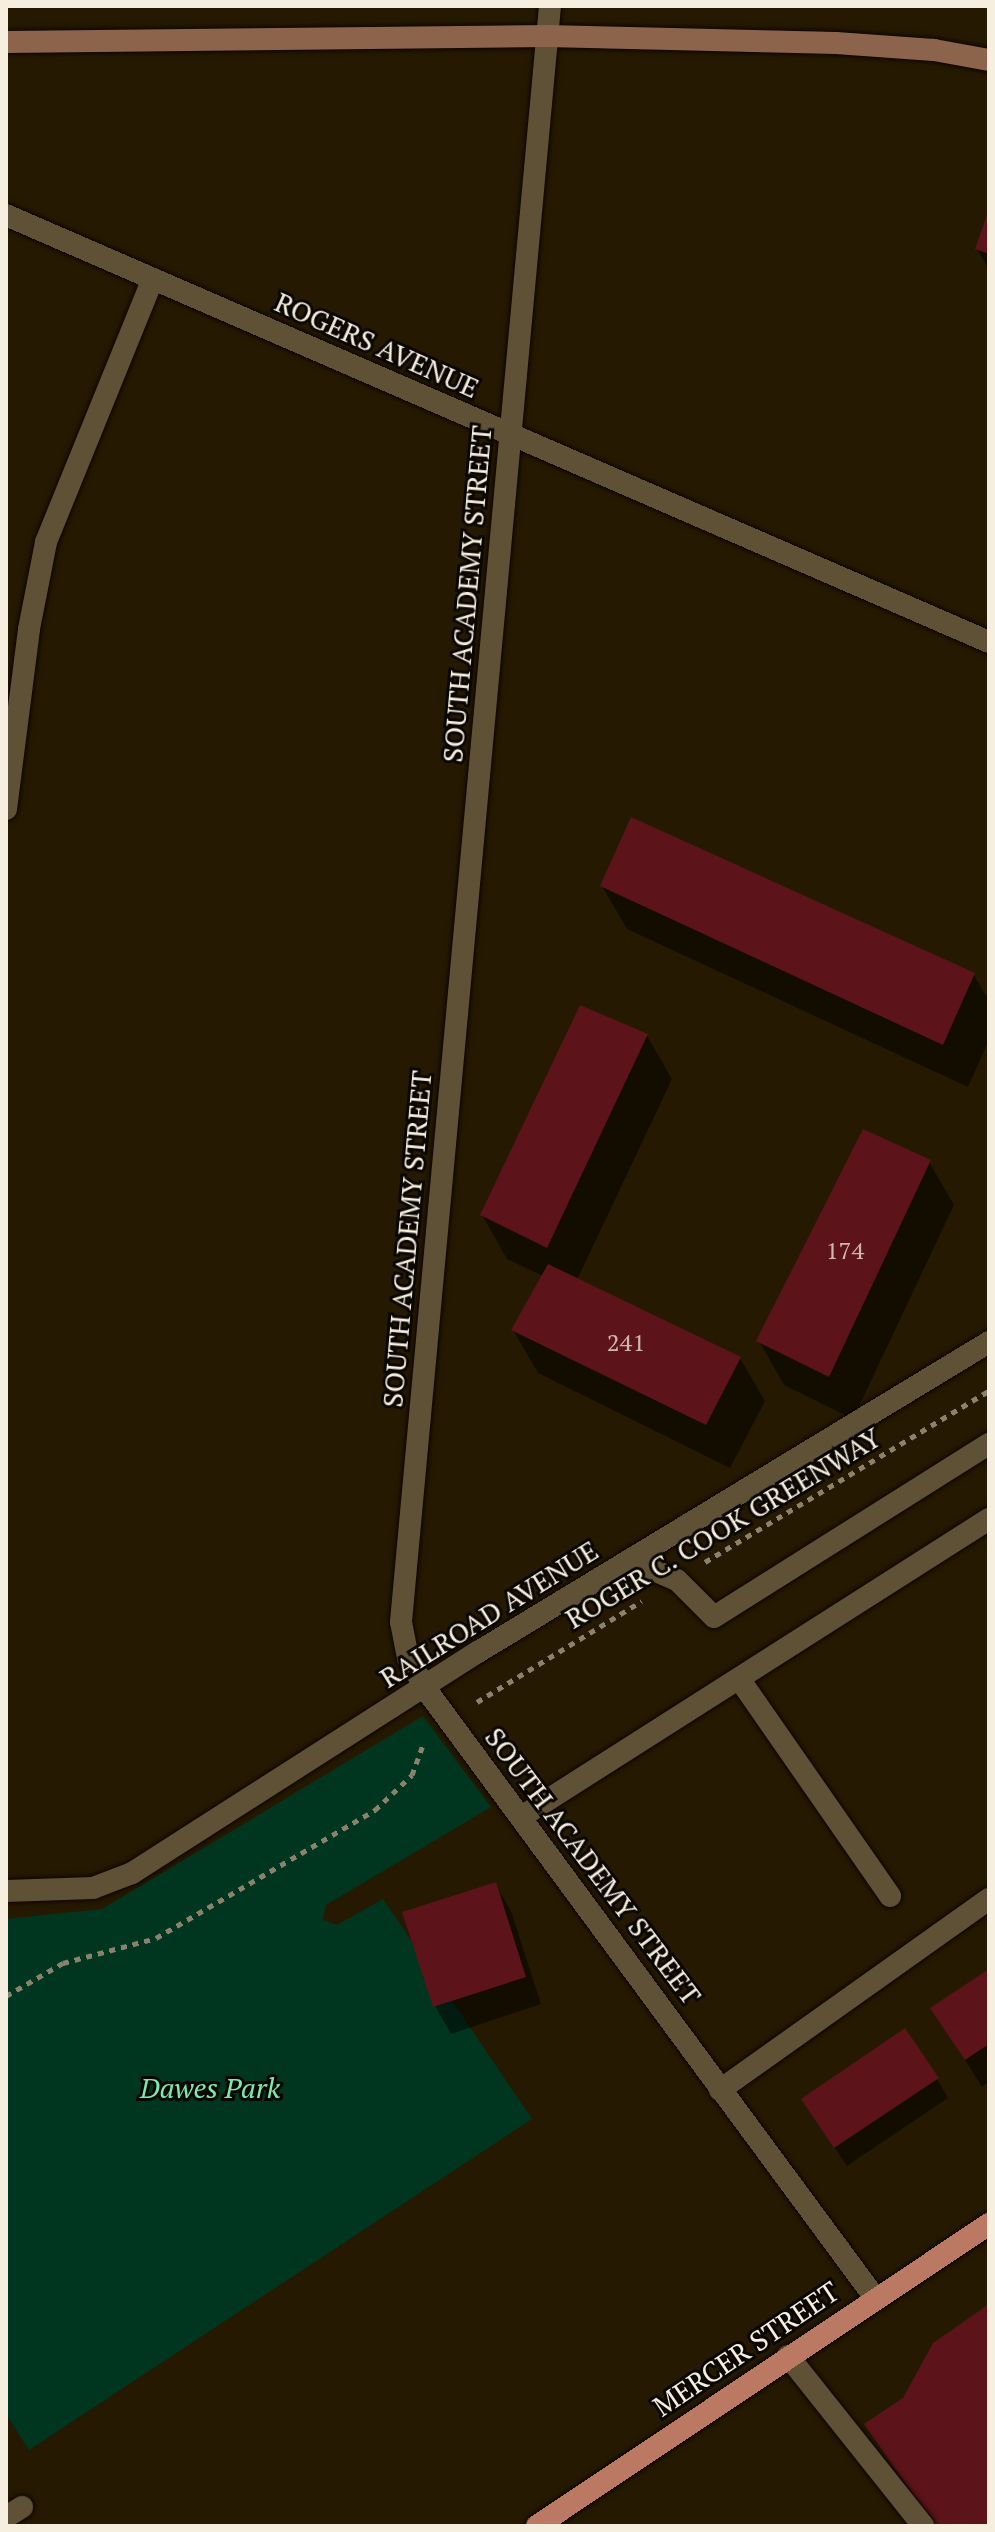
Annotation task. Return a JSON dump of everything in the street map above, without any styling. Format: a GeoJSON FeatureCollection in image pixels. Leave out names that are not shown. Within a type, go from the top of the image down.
{"type":"FeatureCollection","features":[{"type":"Feature","properties":{"kind":"main road"},"geometry":{"type":"LineString","coordinates":[[6,42],[547,36],[836,43],[934,50],[989,60]]}},
{"type":"Feature","properties":{"kind":"main road","name":"MERCER STREET"},"geometry":{"type":"LineString","coordinates":[[537,2526],[989,2224]]}},
{"type":"Feature","properties":{"kind":"street","name":"SOUTH ACADEMY STREET"},"geometry":{"type":"LineString","coordinates":[[550,6],[401,1622],[408,1658],[425,1688],[875,2298]]}},
{"type":"Feature","properties":{"kind":"street","name":"ROGERS AVENUE"},"geometry":{"type":"LineString","coordinates":[[6,215],[989,642]]}},
{"type":"Feature","properties":{"kind":"street"},"geometry":{"type":"LineString","coordinates":[[6,809],[26,643],[46,542],[153,279]]}},
{"type":"Feature","properties":{"kind":"street","name":"RAILROAD AVENUE"},"geometry":{"type":"LineString","coordinates":[[6,1891],[93,1888],[132,1873],[630,1560],[989,1342]]}},
{"type":"Feature","properties":{"kind":"street"},"geometry":{"type":"LineString","coordinates":[[630,1560],[677,1580],[714,1617],[989,1444]]}},
{"type":"Feature","properties":{"kind":"street"},"geometry":{"type":"LineString","coordinates":[[521,1817],[740,1680],[885,1581],[989,1519]]}},
{"type":"Feature","properties":{"kind":"street"},"geometry":{"type":"LineString","coordinates":[[740,1680],[890,1896]]}},
{"type":"Feature","properties":{"kind":"street"},"geometry":{"type":"LineString","coordinates":[[720,2090],[989,1899]]}},
{"type":"Feature","properties":{"kind":"street"},"geometry":{"type":"LineString","coordinates":[[788,2356],[923,2526]]}},
{"type":"Feature","properties":{"kind":"path","name":"ROGER C. COOK GREENWAY"},"geometry":{"type":"LineString","coordinates":[[479,1701],[989,1391]]}},
{"type":"Feature","properties":{"kind":"path"},"geometry":{"type":"LineString","coordinates":[[6,1996],[63,1963],[156,1938],[375,1810],[412,1775],[420,1745]]}},
{"type":"Feature","properties":{"kind":"green space","name":"Dawes Park"},"geometry":{"type":"Polygon","coordinates":[[[423,1716],[491,1807],[326,1905],[323,1920],[337,1925],[383,1899],[532,2119],[29,2450],[6,2414],[6,1919],[102,1909],[423,1716]]]}},
{"type":"Feature","properties":{"kind":"building"},"geometry":{"type":"Polygon","coordinates":[[[989,209],[989,254],[975,249],[989,209]]]}},
{"type":"Feature","properties":{"kind":"building"},"geometry":{"type":"Polygon","coordinates":[[[631,817],[975,973],[943,1045],[600,886],[631,817]]]}},
{"type":"Feature","properties":{"kind":"building"},"geometry":{"type":"Polygon","coordinates":[[[580,1005],[648,1034],[547,1248],[480,1215],[580,1005]]]}},
{"type":"Feature","properties":{"kind":"building"},"geometry":{"type":"Polygon","coordinates":[[[863,1129],[931,1160],[829,1377],[756,1341],[863,1129]]]}},
{"type":"Feature","properties":{"kind":"building"},"geometry":{"type":"Polygon","coordinates":[[[548,1264],[741,1357],[706,1425],[511,1330],[548,1264]]]}},
{"type":"Feature","properties":{"kind":"building"},"geometry":{"type":"Polygon","coordinates":[[[496,1882],[526,1977],[433,2007],[402,1912],[496,1882]]]}},
{"type":"Feature","properties":{"kind":"building"},"geometry":{"type":"Polygon","coordinates":[[[989,1969],[989,2044],[965,2060],[930,2008],[989,1969]]]}},
{"type":"Feature","properties":{"kind":"building"},"geometry":{"type":"Polygon","coordinates":[[[905,2028],[939,2078],[834,2148],[801,2099],[905,2028]]]}},
{"type":"Feature","properties":{"kind":"building"},"geometry":{"type":"Polygon","coordinates":[[[989,2304],[989,2526],[935,2526],[864,2424],[903,2398],[933,2343],[989,2304]]]}}]}
